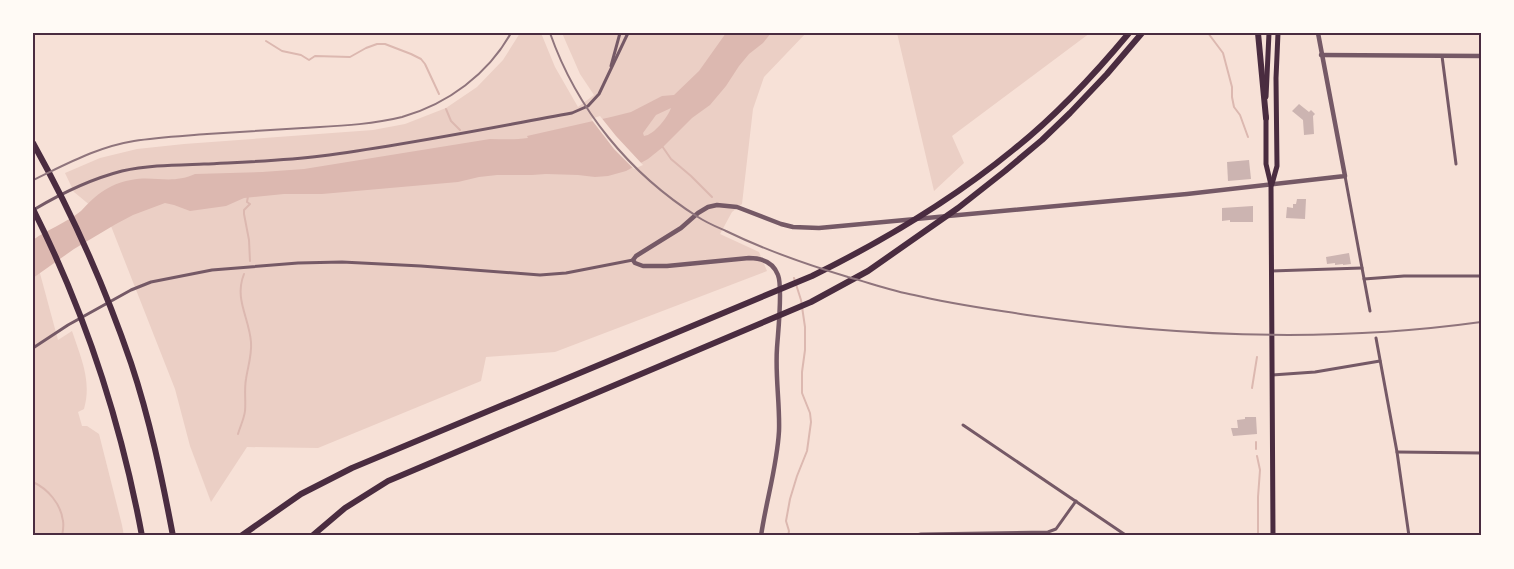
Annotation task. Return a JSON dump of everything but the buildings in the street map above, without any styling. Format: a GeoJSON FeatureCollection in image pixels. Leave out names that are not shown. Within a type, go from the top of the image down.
{"type":"FeatureCollection","features":[{"type":"Feature","properties":{"kind":"highway"},"geometry":{"type":"LineString","coordinates":[[241,536],[301,494],[352,468],[755,300],[822,271],[885,238],[958,191],[1039,128],[1079,89],[1129,33]]}},
{"type":"Feature","properties":{"kind":"highway"},"geometry":{"type":"LineString","coordinates":[[312,536],[345,507],[388,481],[811,302],[868,270],[958,208],[1042,140],[1107,74],[1142,33]]}},
{"type":"Feature","properties":{"kind":"highway"},"geometry":{"type":"LineString","coordinates":[[1257,33],[1266,118]]}},
{"type":"Feature","properties":{"kind":"highway"},"geometry":{"type":"LineString","coordinates":[[33,143],[80,236],[131,364],[157,457],[173,536]]}},
{"type":"Feature","properties":{"kind":"highway"},"geometry":{"type":"LineString","coordinates":[[33,209],[65,278],[103,379],[127,463],[142,536]]}},
{"type":"Feature","properties":{"kind":"main road"},"geometry":{"type":"LineString","coordinates":[[1269,33],[1266,164],[1272,185]]}},
{"type":"Feature","properties":{"kind":"main road"},"geometry":{"type":"LineString","coordinates":[[1273,536],[1271,271],[1272,185],[1277,166],[1278,33]]}},
{"type":"Feature","properties":{"kind":"street"},"geometry":{"type":"LineString","coordinates":[[608,77],[620,33]]}},
{"type":"Feature","properties":{"kind":"street"},"geometry":{"type":"LineString","coordinates":[[33,209],[89,182],[124,171],[148,167],[258,162],[321,156],[572,113],[581,110],[599,94],[628,33]]}},
{"type":"Feature","properties":{"kind":"street"},"geometry":{"type":"LineString","coordinates":[[1318,33],[1371,311]]}},
{"type":"Feature","properties":{"kind":"street"},"geometry":{"type":"LineString","coordinates":[[1321,55],[1481,56]]}},
{"type":"Feature","properties":{"kind":"street"},"geometry":{"type":"LineString","coordinates":[[1442,56],[1456,164]]}},
{"type":"Feature","properties":{"kind":"street"},"geometry":{"type":"LineString","coordinates":[[33,348],[68,325],[131,290],[151,282],[212,270],[298,262],[342,262],[540,275],[566,273],[633,260],[640,252],[681,228],[698,213],[717,205],[737,207],[793,227],[819,228],[1013,211],[1345,176]]}},
{"type":"Feature","properties":{"kind":"street"},"geometry":{"type":"LineString","coordinates":[[633,260],[643,266],[667,266],[759,258],[767,261],[777,273],[780,297],[776,356],[779,432],[761,536]]}},
{"type":"Feature","properties":{"kind":"street"},"geometry":{"type":"LineString","coordinates":[[1271,271],[1363,268]]}},
{"type":"Feature","properties":{"kind":"street"},"geometry":{"type":"LineString","coordinates":[[1364,279],[1404,276],[1481,276]]}},
{"type":"Feature","properties":{"kind":"street"},"geometry":{"type":"LineString","coordinates":[[1376,338],[1397,452],[1409,536]]}},
{"type":"Feature","properties":{"kind":"street"},"geometry":{"type":"LineString","coordinates":[[1272,375],[1315,372],[1380,361]]}},
{"type":"Feature","properties":{"kind":"street"},"geometry":{"type":"LineString","coordinates":[[963,425],[1127,536]]}},
{"type":"Feature","properties":{"kind":"street"},"geometry":{"type":"LineString","coordinates":[[1397,452],[1481,453]]}},
{"type":"Feature","properties":{"kind":"street"},"geometry":{"type":"LineString","coordinates":[[911,536],[1048,532],[1056,529],[1076,501]]}},
{"type":"Feature","properties":{"kind":"shaded area"},"geometry":{"type":"Polygon","coordinates":[[[520,33],[541,33],[555,67],[578,107],[594,95],[580,74],[562,33],[806,33],[764,77],[753,109],[742,204],[732,212],[720,234],[759,252],[767,271],[555,352],[486,357],[481,381],[318,448],[247,447],[211,502],[190,446],[175,389],[109,221],[74,192],[65,173],[100,158],[137,149],[373,130],[405,124],[446,108],[477,87],[503,60],[520,33]]]}},
{"type":"Feature","properties":{"kind":"shaded area"},"geometry":{"type":"Polygon","coordinates":[[[726,33],[771,33],[749,54],[710,105],[692,118],[648,159],[626,171],[595,177],[546,174],[497,175],[458,182],[322,194],[284,194],[244,198],[226,206],[190,211],[165,203],[116,224],[74,249],[33,278],[33,240],[75,215],[102,192],[121,182],[140,179],[178,179],[195,174],[304,169],[490,139],[528,138],[527,136],[631,112],[662,96],[674,95],[699,71],[726,33]],[[671,108],[656,115],[643,133],[644,136],[656,129],[671,108]]]}},
{"type":"Feature","properties":{"kind":"shaded area"},"geometry":{"type":"Polygon","coordinates":[[[897,33],[1090,33],[952,136],[964,163],[934,191],[897,33]]]}},
{"type":"Feature","properties":{"kind":"shaded area"},"geometry":{"type":"Polygon","coordinates":[[[33,264],[38,266],[58,340],[72,331],[79,351],[87,389],[84,409],[78,412],[82,426],[87,426],[99,434],[124,536],[33,536],[33,264]]]}},
{"type":"Feature","properties":{"kind":"pier"},"geometry":{"type":"Polygon","coordinates":[[[600,116],[643,165],[634,169],[614,149],[591,119],[600,116]]]}},
{"type":"Feature","properties":{"kind":"waterway"},"geometry":{"type":"LineString","coordinates":[[1208,33],[1223,53],[1232,87],[1234,107],[1240,115],[1248,137]]}},
{"type":"Feature","properties":{"kind":"waterway"},"geometry":{"type":"LineString","coordinates":[[266,41],[282,51],[301,55],[309,60],[315,56],[350,57],[366,48],[385,44],[421,59],[439,94]]}},
{"type":"Feature","properties":{"kind":"waterway"},"geometry":{"type":"LineString","coordinates":[[446,109],[451,121],[460,130]]}},
{"type":"Feature","properties":{"kind":"waterway"},"geometry":{"type":"LineString","coordinates":[[662,146],[671,159],[712,197]]}},
{"type":"Feature","properties":{"kind":"waterway"},"geometry":{"type":"LineString","coordinates":[[248,196],[247,202],[250,204],[244,210],[244,214],[250,261]]}},
{"type":"Feature","properties":{"kind":"waterway"},"geometry":{"type":"LineString","coordinates":[[238,434],[245,411],[245,383],[251,347],[250,333],[241,300],[241,283],[244,274]]}},
{"type":"Feature","properties":{"kind":"waterway"},"geometry":{"type":"LineString","coordinates":[[788,536],[786,521],[790,499],[807,451],[811,422],[802,393],[805,327],[801,300],[794,278]]}},
{"type":"Feature","properties":{"kind":"waterway"},"geometry":{"type":"LineString","coordinates":[[1252,388],[1257,357]]}},
{"type":"Feature","properties":{"kind":"waterway"},"geometry":{"type":"LineString","coordinates":[[1256,442],[1256,449]]}},
{"type":"Feature","properties":{"kind":"waterway"},"geometry":{"type":"LineString","coordinates":[[1257,456],[1260,470],[1258,536]]}},
{"type":"Feature","properties":{"kind":"waterway"},"geometry":{"type":"LineString","coordinates":[[33,482],[49,493],[57,503],[63,521],[62,536]]}},
{"type":"Feature","properties":{"kind":"railway"},"geometry":{"type":"LineString","coordinates":[[33,180],[95,152],[134,141],[353,125],[402,117],[435,104],[465,86],[491,62],[511,33]]}},
{"type":"Feature","properties":{"kind":"railway"},"geometry":{"type":"LineString","coordinates":[[550,33],[561,61],[591,114],[628,160],[650,181],[673,200],[708,223],[771,251],[832,272],[897,291],[956,304],[1140,328],[1254,335],[1311,335],[1424,329],[1481,322]]}}]}
